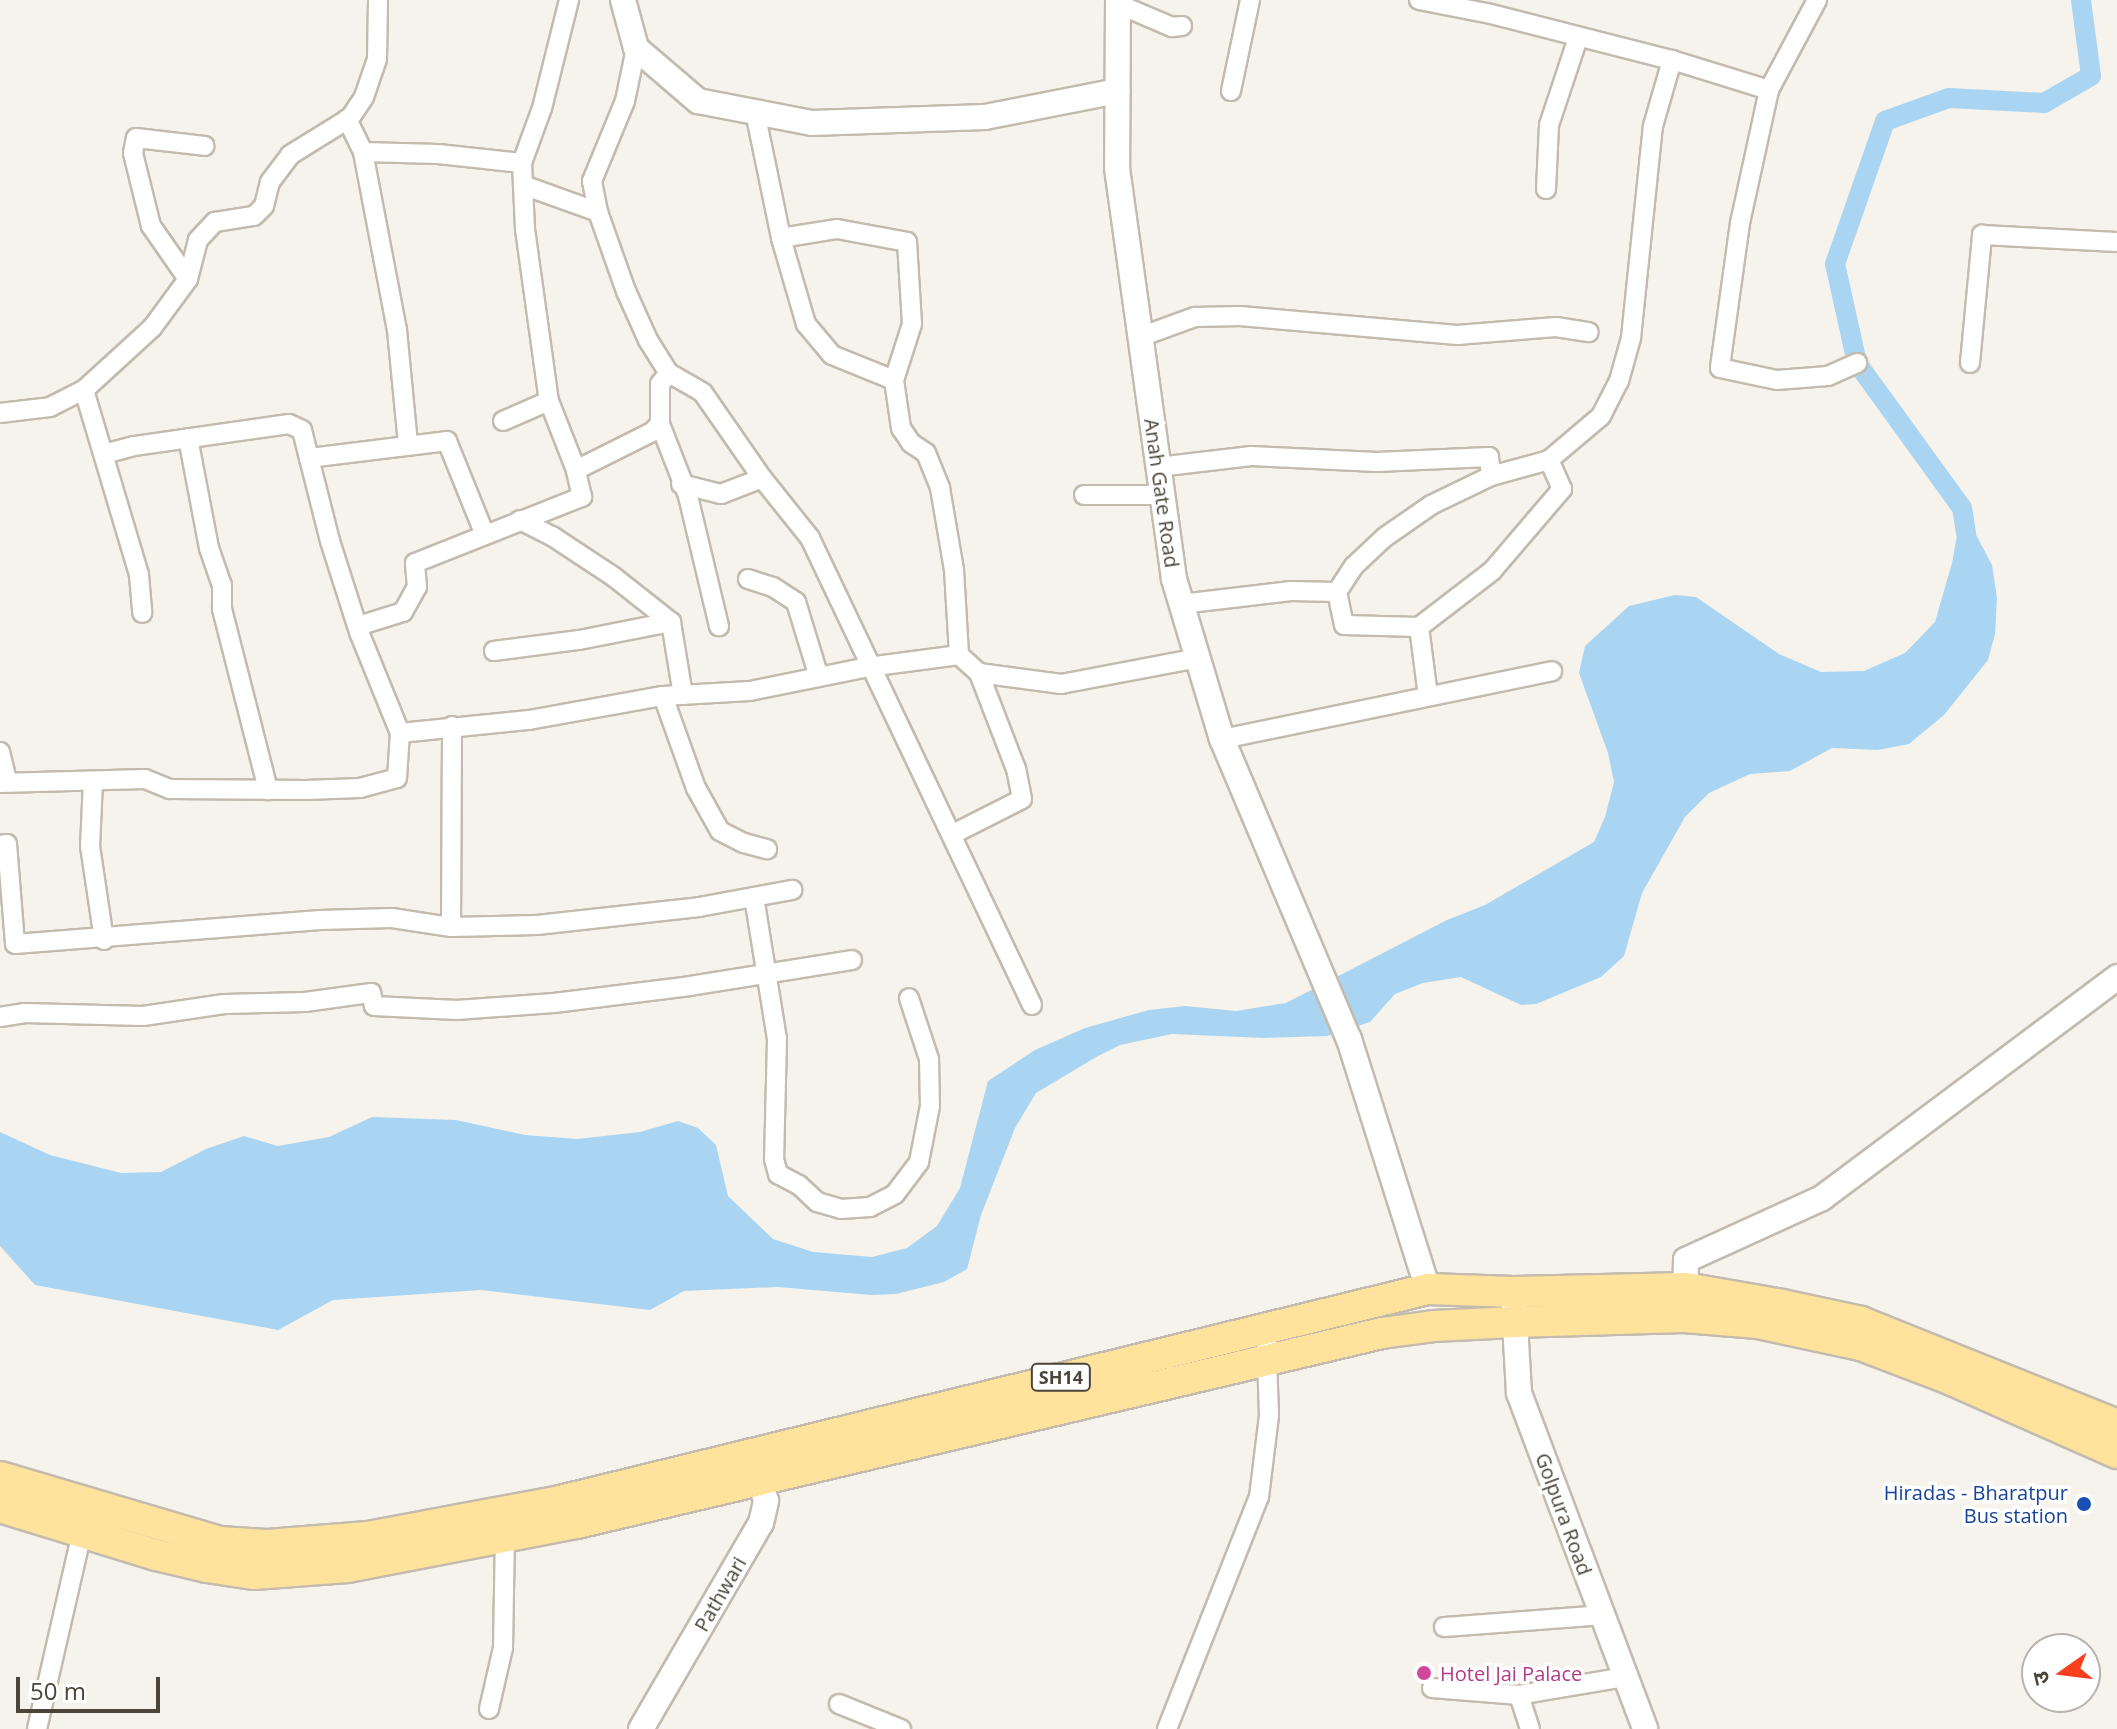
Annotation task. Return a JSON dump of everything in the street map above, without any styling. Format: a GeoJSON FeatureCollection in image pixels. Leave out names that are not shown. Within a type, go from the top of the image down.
{"type":"FeatureCollection","features":[{"type":"Feature","properties":{"kind":"main road","name":"SH14"},"geometry":{"type":"LineString","coordinates":[[0,1507],[156,1555],[254,1574],[348,1567],[505,1537],[756,1465],[1266,1328],[1422,1290],[1469,1290],[1514,1307]]}},
{"type":"Feature","properties":{"kind":"main road"},"geometry":{"type":"LineString","coordinates":[[1422,1290],[1407,1295],[1401,1312],[1407,1322],[1423,1328]]}},
{"type":"Feature","properties":{"kind":"main road"},"geometry":{"type":"LineString","coordinates":[[1469,1290],[1483,1297],[1486,1307],[1483,1317],[1470,1324]]}},
{"type":"Feature","properties":{"kind":"main road","name":"SH14"},"geometry":{"type":"LineString","coordinates":[[1684,1303],[1861,1345],[1950,1379],[2117,1453]]}},
{"type":"Feature","properties":{"kind":"main road","name":"SH14"},"geometry":{"type":"LineString","coordinates":[[0,1477],[219,1542],[283,1545],[368,1537],[756,1465],[1269,1362],[1382,1333],[1470,1324],[1514,1307],[1684,1303],[1861,1322],[2117,1425]]}},
{"type":"Feature","properties":{"kind":"street"},"geometry":{"type":"LineString","coordinates":[[0,413],[50,407],[84,390],[152,328],[188,279],[198,240],[215,222],[254,216],[264,206],[270,182],[290,155],[347,119],[364,97],[377,59],[378,0]]}},
{"type":"Feature","properties":{"kind":"street"},"geometry":{"type":"LineString","coordinates":[[358,626],[403,612],[417,587],[415,563],[582,497],[576,470],[549,401],[525,229],[522,163],[542,108],[569,0]]}},
{"type":"Feature","properties":{"kind":"street"},"geometry":{"type":"LineString","coordinates":[[623,0],[636,48],[625,101],[592,181],[598,212],[632,304],[669,373],[703,393],[762,478],[810,538],[868,667],[953,834],[1032,1005]]}},
{"type":"Feature","properties":{"kind":"street"},"geometry":{"type":"LineString","coordinates":[[1231,91],[1250,0]]}},
{"type":"Feature","properties":{"kind":"street"},"geometry":{"type":"LineString","coordinates":[[1419,0],[1492,7],[1578,38],[1672,60],[1769,90]]}},
{"type":"Feature","properties":{"kind":"street"},"geometry":{"type":"LineString","coordinates":[[1817,0],[1769,90],[1740,223],[1720,368],[1777,380],[1828,376],[1857,363]]}},
{"type":"Feature","properties":{"kind":"street"},"geometry":{"type":"LineString","coordinates":[[1118,2],[1172,27],[1182,26]]}},
{"type":"Feature","properties":{"kind":"street","name":"Anah Gate Road"},"geometry":{"type":"LineString","coordinates":[[1118,2],[1117,168],[1174,579],[1222,739],[1319,960],[1349,1039],[1422,1290]]}},
{"type":"Feature","properties":{"kind":"street"},"geometry":{"type":"LineString","coordinates":[[1546,189],[1549,125],[1578,38]]}},
{"type":"Feature","properties":{"kind":"street"},"geometry":{"type":"LineString","coordinates":[[636,48],[698,101],[812,123],[985,117],[1117,91]]}},
{"type":"Feature","properties":{"kind":"street"},"geometry":{"type":"LineString","coordinates":[[1549,460],[1562,489],[1492,571],[1419,627],[1344,625],[1337,592],[1354,566],[1385,537],[1431,505],[1491,476],[1549,460],[1601,416],[1619,381],[1636,304],[1653,126],[1672,60]]}},
{"type":"Feature","properties":{"kind":"street"},"geometry":{"type":"LineString","coordinates":[[755,112],[781,238],[806,324],[832,355],[894,380]]}},
{"type":"Feature","properties":{"kind":"street"},"geometry":{"type":"LineString","coordinates":[[347,119],[363,152],[397,330],[408,445]]}},
{"type":"Feature","properties":{"kind":"street"},"geometry":{"type":"LineString","coordinates":[[188,279],[151,226],[133,153],[136,138],[205,146]]}},
{"type":"Feature","properties":{"kind":"street"},"geometry":{"type":"LineString","coordinates":[[363,152],[438,154],[522,163]]}},
{"type":"Feature","properties":{"kind":"street"},"geometry":{"type":"LineString","coordinates":[[523,185],[598,212]]}},
{"type":"Feature","properties":{"kind":"street"},"geometry":{"type":"LineString","coordinates":[[781,238],[837,229],[907,242],[912,324],[894,380],[901,428],[911,443],[926,453],[940,488],[954,570],[959,655],[979,673],[1016,769],[1022,799],[953,834]]}},
{"type":"Feature","properties":{"kind":"street"},"geometry":{"type":"LineString","coordinates":[[1970,363],[1982,235],[2117,242]]}},
{"type":"Feature","properties":{"kind":"street"},"geometry":{"type":"LineString","coordinates":[[1140,337],[1195,317],[1240,316],[1457,335],[1556,327],[1589,332]]}},
{"type":"Feature","properties":{"kind":"street"},"geometry":{"type":"LineString","coordinates":[[669,373],[660,384],[660,424],[688,496],[719,626]]}},
{"type":"Feature","properties":{"kind":"street"},"geometry":{"type":"LineString","coordinates":[[84,390],[139,575],[142,613]]}},
{"type":"Feature","properties":{"kind":"street"},"geometry":{"type":"LineString","coordinates":[[503,421],[549,401]]}},
{"type":"Feature","properties":{"kind":"street"},"geometry":{"type":"LineString","coordinates":[[0,752],[4,782],[145,779],[170,789],[268,790],[360,788],[397,778],[400,733],[358,626],[330,541],[302,430],[289,424],[104,454]]}},
{"type":"Feature","properties":{"kind":"street"},"geometry":{"type":"LineString","coordinates":[[576,470],[652,432],[660,424]]}},
{"type":"Feature","properties":{"kind":"street"},"geometry":{"type":"LineString","coordinates":[[188,438],[209,548],[222,585],[222,609],[268,790]]}},
{"type":"Feature","properties":{"kind":"street"},"geometry":{"type":"LineString","coordinates":[[309,458],[447,441],[485,535]]}},
{"type":"Feature","properties":{"kind":"street"},"geometry":{"type":"LineString","coordinates":[[1158,467],[1251,456],[1377,462],[1489,457],[1491,476]]}},
{"type":"Feature","properties":{"kind":"street"},"geometry":{"type":"LineString","coordinates":[[681,484],[721,494],[762,478]]}},
{"type":"Feature","properties":{"kind":"street"},"geometry":{"type":"LineString","coordinates":[[1084,495],[1162,495]]}},
{"type":"Feature","properties":{"kind":"street"},"geometry":{"type":"LineString","coordinates":[[520,520],[552,536],[614,577],[671,622],[683,695]]}},
{"type":"Feature","properties":{"kind":"street"},"geometry":{"type":"LineString","coordinates":[[748,579],[773,587],[796,602],[819,677]]}},
{"type":"Feature","properties":{"kind":"street"},"geometry":{"type":"LineString","coordinates":[[1181,604],[1291,591],[1337,592]]}},
{"type":"Feature","properties":{"kind":"street"},"geometry":{"type":"LineString","coordinates":[[494,651],[579,640],[671,622]]}},
{"type":"Feature","properties":{"kind":"street"},"geometry":{"type":"LineString","coordinates":[[1419,627],[1428,696]]}},
{"type":"Feature","properties":{"kind":"street"},"geometry":{"type":"LineString","coordinates":[[400,733],[529,720],[663,696],[750,691],[868,667],[959,655]]}},
{"type":"Feature","properties":{"kind":"street"},"geometry":{"type":"LineString","coordinates":[[979,673],[1061,684],[1198,658]]}},
{"type":"Feature","properties":{"kind":"street"},"geometry":{"type":"LineString","coordinates":[[1222,739],[1552,671]]}},
{"type":"Feature","properties":{"kind":"street"},"geometry":{"type":"LineString","coordinates":[[663,696],[696,788],[720,831],[744,843],[767,849]]}},
{"type":"Feature","properties":{"kind":"street"},"geometry":{"type":"LineString","coordinates":[[451,927],[452,726]]}},
{"type":"Feature","properties":{"kind":"street"},"geometry":{"type":"LineString","coordinates":[[93,781],[90,846],[104,940]]}},
{"type":"Feature","properties":{"kind":"street"},"geometry":{"type":"LineString","coordinates":[[0,845],[7,844],[6,909],[15,944],[104,940],[320,920],[392,918],[451,927],[537,925],[699,907],[792,890]]}},
{"type":"Feature","properties":{"kind":"street"},"geometry":{"type":"LineString","coordinates":[[754,897],[777,1039],[774,1159],[778,1174],[799,1185],[817,1202],[841,1209],[870,1207],[895,1194],[919,1162],[930,1106],[929,1059],[909,998]]}},
{"type":"Feature","properties":{"kind":"street"},"geometry":{"type":"LineString","coordinates":[[0,1017],[24,1013],[143,1016],[224,1004],[305,1002],[371,993],[374,1006],[457,1010],[554,1003],[768,975],[852,960]]}},
{"type":"Feature","properties":{"kind":"street"},"geometry":{"type":"LineString","coordinates":[[1684,1303],[1686,1260],[1822,1198],[2117,977]]}},
{"type":"Feature","properties":{"kind":"street","name":"Golpura Road"},"geometry":{"type":"LineString","coordinates":[[1514,1307],[1519,1393],[1645,1729]]}},
{"type":"Feature","properties":{"kind":"street"},"geometry":{"type":"LineString","coordinates":[[1167,1729],[1259,1497],[1269,1415],[1266,1328]]}},
{"type":"Feature","properties":{"kind":"street","name":"Pathwari"},"geometry":{"type":"LineString","coordinates":[[641,1729],[761,1523],[766,1501],[756,1465]]}},
{"type":"Feature","properties":{"kind":"street"},"geometry":{"type":"LineString","coordinates":[[37,1729],[82,1533]]}},
{"type":"Feature","properties":{"kind":"street"},"geometry":{"type":"LineString","coordinates":[[489,1709],[503,1648],[505,1537]]}},
{"type":"Feature","properties":{"kind":"street"},"geometry":{"type":"LineString","coordinates":[[1444,1627],[1602,1615]]}},
{"type":"Feature","properties":{"kind":"street"},"geometry":{"type":"LineString","coordinates":[[1432,1688],[1519,1695],[1625,1677]]}},
{"type":"Feature","properties":{"kind":"street"},"geometry":{"type":"LineString","coordinates":[[1519,1695],[1530,1729]]}},
{"type":"Feature","properties":{"kind":"street"},"geometry":{"type":"LineString","coordinates":[[839,1704],[868,1723],[901,1729]]}},
{"type":"Feature","properties":{"kind":"water"},"geometry":{"type":"Polygon","coordinates":[[[1962,508],[1992,565],[1997,598],[1995,634],[1988,660],[1944,715],[1909,744],[1878,750],[1832,748],[1790,771],[1750,774],[1709,793],[1685,817],[1642,893],[1624,956],[1601,977],[1536,1004],[1521,1005],[1461,977],[1423,983],[1395,994],[1370,1022],[1327,1036],[1264,1038],[1172,1034],[1120,1045],[1098,1056],[1036,1093],[1015,1128],[981,1215],[967,1269],[944,1282],[896,1294],[872,1295],[778,1287],[684,1291],[650,1310],[481,1290],[333,1300],[278,1330],[35,1285],[0,1246],[0,1132],[50,1155],[121,1173],[161,1172],[206,1149],[244,1136],[278,1146],[329,1137],[372,1117],[456,1120],[525,1135],[577,1139],[640,1132],[678,1121],[698,1128],[716,1145],[728,1196],[773,1239],[813,1252],[872,1257],[907,1248],[937,1226],[960,1188],[988,1081],[1035,1050],[1085,1028],[1149,1010],[1185,1006],[1236,1011],[1286,1003],[1447,920],[1485,905],[1594,842],[1605,817],[1614,782],[1608,753],[1579,673],[1585,646],[1629,606],[1675,595],[1696,597],[1779,654],[1821,672],[1864,671],[1905,653],[1935,622],[1952,563],[1962,508]]]}},
{"type":"Feature","properties":{"kind":"waterway"},"geometry":{"type":"LineString","coordinates":[[1966,533],[1962,508],[1857,363],[1835,264],[1885,121],[1949,98],[2044,103],[2091,76],[2081,0]]}},
{"type":"Feature","properties":{"kind":"place","name":"Hiradas - Bharatpur Bus station"},"geometry":{"type":"Point","coordinates":[2084,1504]}},
{"type":"Feature","properties":{"kind":"place","name":"Hotel Jai Palace"},"geometry":{"type":"Point","coordinates":[1424,1673]}}]}
